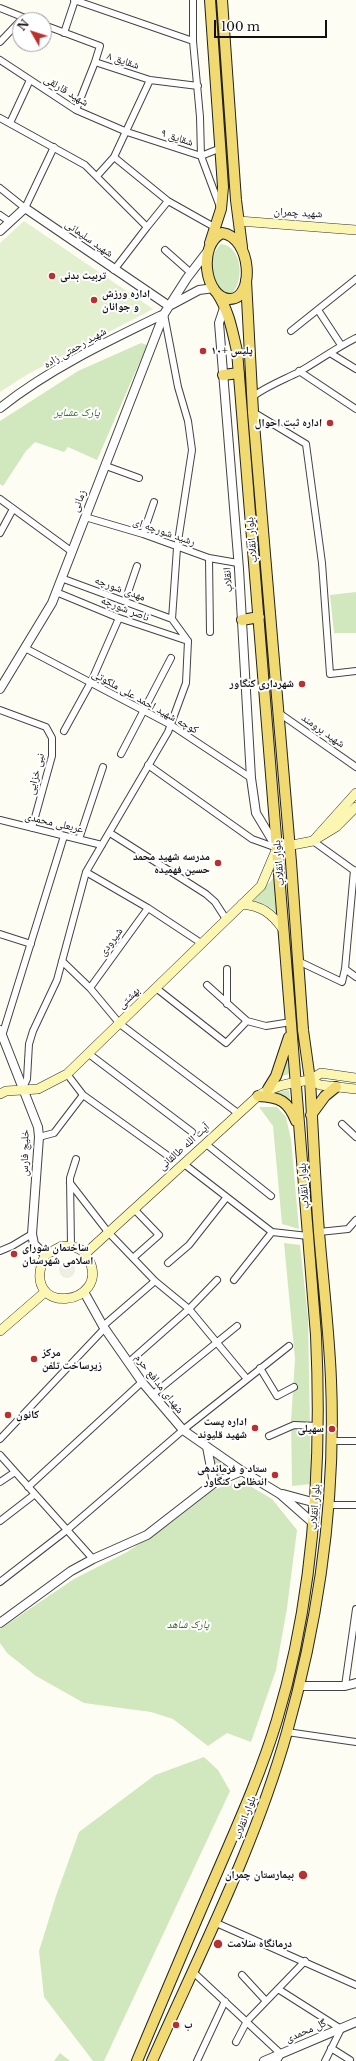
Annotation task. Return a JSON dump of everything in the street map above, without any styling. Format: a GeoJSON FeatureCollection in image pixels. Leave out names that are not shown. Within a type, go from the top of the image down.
{"type":"FeatureCollection","features":[{"type":"Feature","properties":{"kind":"main road"},"geometry":{"type":"LineString","coordinates":[[210,0],[223,187],[221,209],[209,247],[208,274],[216,291],[224,298],[231,299],[238,296],[243,289],[247,269],[242,247],[239,221],[222,0]]}},
{"type":"Feature","properties":{"kind":"main road","name":"شهید چمران"},"geometry":{"type":"LineString","coordinates":[[239,221],[356,230]]}},
{"type":"Feature","properties":{"kind":"main road"},"geometry":{"type":"LineString","coordinates":[[209,247],[216,236],[222,233],[229,234],[236,239],[242,247]]}},
{"type":"Feature","properties":{"kind":"main road","name":"بلوار انقلاب"},"geometry":{"type":"LineString","coordinates":[[152,2061],[254,1829],[287,1732],[299,1686],[318,1594],[326,1525],[331,1381],[319,1232],[310,1080],[303,1030],[253,412],[246,280]]}},
{"type":"Feature","properties":{"kind":"main road","name":"بلوار انقلاب"},"geometry":{"type":"LineString","coordinates":[[137,2061],[262,1764],[277,1718],[298,1628],[316,1503],[318,1426],[317,1342],[239,373],[237,351],[225,305],[216,291]]}},
{"type":"Feature","properties":{"kind":"main road"},"geometry":{"type":"LineString","coordinates":[[223,375],[239,373]]}},
{"type":"Feature","properties":{"kind":"main road"},"geometry":{"type":"LineString","coordinates":[[242,620],[259,617]]}},
{"type":"Feature","properties":{"kind":"main road"},"geometry":{"type":"LineString","coordinates":[[313,841],[356,793]]}},
{"type":"Feature","properties":{"kind":"main road"},"geometry":{"type":"LineString","coordinates":[[277,848],[313,841],[336,827],[356,807]]}},
{"type":"Feature","properties":{"kind":"main road","name":"بهشتی"},"geometry":{"type":"LineString","coordinates":[[0,1094],[6,1091],[38,1089],[67,1074],[261,886],[277,848]]}},
{"type":"Feature","properties":{"kind":"main road"},"geometry":{"type":"LineString","coordinates":[[242,904],[260,906],[268,911],[283,929]]}},
{"type":"Feature","properties":{"kind":"main road"},"geometry":{"type":"LineString","coordinates":[[268,1089],[276,1076],[286,1050],[291,1025]]}},
{"type":"Feature","properties":{"kind":"main road","name":"آیت الله طالقانی"},"geometry":{"type":"LineString","coordinates":[[86,1253],[258,1096],[268,1089],[286,1083],[310,1080],[321,1073],[356,1078]]}},
{"type":"Feature","properties":{"kind":"main road"},"geometry":{"type":"LineString","coordinates":[[310,1080],[320,1085],[356,1089]]}},
{"type":"Feature","properties":{"kind":"main road"},"geometry":{"type":"LineString","coordinates":[[311,1115],[325,1096],[336,1087]]}},
{"type":"Feature","properties":{"kind":"main road"},"geometry":{"type":"LineString","coordinates":[[258,1096],[272,1097],[291,1108],[300,1132]]}},
{"type":"Feature","properties":{"kind":"main road"},"geometry":{"type":"LineString","coordinates":[[62,1246],[79,1248],[86,1253],[90,1261],[92,1278],[84,1292],[69,1299],[55,1297],[45,1292],[39,1280],[40,1268],[45,1255],[62,1246]]}},
{"type":"Feature","properties":{"kind":"main road"},"geometry":{"type":"LineString","coordinates":[[0,1331],[45,1292]]}},
{"type":"Feature","properties":{"kind":"main road"},"geometry":{"type":"LineString","coordinates":[[316,1503],[327,1505]]}},
{"type":"Feature","properties":{"kind":"main road"},"geometry":{"type":"LineString","coordinates":[[313,1523],[326,1525]]}},
{"type":"Feature","properties":{"kind":"street"},"geometry":{"type":"LineString","coordinates":[[64,33],[75,0],[193,41]]}},
{"type":"Feature","properties":{"kind":"street"},"geometry":{"type":"LineString","coordinates":[[193,0],[193,41],[198,86],[201,156],[221,209]]}},
{"type":"Feature","properties":{"kind":"street"},"geometry":{"type":"LineString","coordinates":[[0,8],[12,14]]}},
{"type":"Feature","properties":{"kind":"street","name":"شقایق ۸"},"geometry":{"type":"LineString","coordinates":[[52,28],[100,46],[95,62],[150,80],[198,86]]}},
{"type":"Feature","properties":{"kind":"street"},"geometry":{"type":"LineString","coordinates":[[0,42],[12,29]]}},
{"type":"Feature","properties":{"kind":"street","name":"شهید قارلقی"},"geometry":{"type":"LineString","coordinates":[[0,60],[76,110],[127,132]]}},
{"type":"Feature","properties":{"kind":"street"},"geometry":{"type":"LineString","coordinates":[[76,110],[95,62]]}},
{"type":"Feature","properties":{"kind":"street"},"geometry":{"type":"LineString","coordinates":[[10,123],[30,80]]}},
{"type":"Feature","properties":{"kind":"street"},"geometry":{"type":"LineString","coordinates":[[97,176],[114,157],[150,80]]}},
{"type":"Feature","properties":{"kind":"street"},"geometry":{"type":"LineString","coordinates":[[0,118],[85,165],[147,227]]}},
{"type":"Feature","properties":{"kind":"street","name":"شقایق ۹"},"geometry":{"type":"LineString","coordinates":[[127,132],[201,156],[221,148]]}},
{"type":"Feature","properties":{"kind":"street"},"geometry":{"type":"LineString","coordinates":[[0,231],[25,208],[54,147]]}},
{"type":"Feature","properties":{"kind":"street"},"geometry":{"type":"LineString","coordinates":[[114,157],[168,201],[216,228]]}},
{"type":"Feature","properties":{"kind":"street"},"geometry":{"type":"LineString","coordinates":[[0,188],[25,208]]}},
{"type":"Feature","properties":{"kind":"street"},"geometry":{"type":"LineString","coordinates":[[114,270],[168,201]]}},
{"type":"Feature","properties":{"kind":"street","name":"شهید سلیمانی"},"geometry":{"type":"LineString","coordinates":[[25,208],[169,306]]}},
{"type":"Feature","properties":{"kind":"street"},"geometry":{"type":"LineString","coordinates":[[0,215],[10,222]]}},
{"type":"Feature","properties":{"kind":"street","name":"زمانی"},"geometry":{"type":"LineString","coordinates":[[0,689],[52,603],[164,314],[209,247]]}},
{"type":"Feature","properties":{"kind":"street"},"geometry":{"type":"LineString","coordinates":[[165,250],[191,273]]}},
{"type":"Feature","properties":{"kind":"street"},"geometry":{"type":"LineString","coordinates":[[291,332],[356,280]]}},
{"type":"Feature","properties":{"kind":"street"},"geometry":{"type":"LineString","coordinates":[[169,306],[199,290],[216,291]]}},
{"type":"Feature","properties":{"kind":"street","name":"انقلاب"},"geometry":{"type":"LineString","coordinates":[[225,305],[219,323],[238,563],[252,778],[256,813],[277,848]]}},
{"type":"Feature","properties":{"kind":"street"},"geometry":{"type":"LineString","coordinates":[[318,310],[341,345]]}},
{"type":"Feature","properties":{"kind":"street"},"geometry":{"type":"LineString","coordinates":[[22,1090],[27,1079],[29,1044],[33,1031],[57,980],[86,872],[110,833],[171,725],[186,683],[188,642],[172,620],[177,548],[192,450],[188,421],[178,387],[164,314]]}},
{"type":"Feature","properties":{"kind":"street","name":"شهید رحمتی زاده"},"geometry":{"type":"LineString","coordinates":[[0,408],[18,394],[99,346],[164,314]]}},
{"type":"Feature","properties":{"kind":"street"},"geometry":{"type":"LineString","coordinates":[[252,397],[263,389],[299,372],[341,345],[356,338]]}},
{"type":"Feature","properties":{"kind":"street"},"geometry":{"type":"LineString","coordinates":[[330,352],[356,369]]}},
{"type":"Feature","properties":{"kind":"street"},"geometry":{"type":"LineString","coordinates":[[299,372],[356,410]]}},
{"type":"Feature","properties":{"kind":"street"},"geometry":{"type":"LineString","coordinates":[[253,412],[306,444],[322,563],[330,674],[356,671]]}},
{"type":"Feature","properties":{"kind":"street"},"geometry":{"type":"LineString","coordinates":[[106,466],[140,478]]}},
{"type":"Feature","properties":{"kind":"street"},"geometry":{"type":"LineString","coordinates":[[0,499],[71,551]]}},
{"type":"Feature","properties":{"kind":"street"},"geometry":{"type":"LineString","coordinates":[[143,534],[154,502]]}},
{"type":"Feature","properties":{"kind":"street"},"geometry":{"type":"LineString","coordinates":[[0,533],[13,509]]}},
{"type":"Feature","properties":{"kind":"street","name":"رشید شورچه ای"},"geometry":{"type":"LineString","coordinates":[[85,517],[143,534],[177,548],[209,558],[238,563]]}},
{"type":"Feature","properties":{"kind":"street"},"geometry":{"type":"LineString","coordinates":[[209,558],[210,632]]}},
{"type":"Feature","properties":{"kind":"street"},"geometry":{"type":"LineString","coordinates":[[126,601],[137,566]]}},
{"type":"Feature","properties":{"kind":"street","name":"مهدی شورچه"},"geometry":{"type":"LineString","coordinates":[[61,578],[126,601],[172,620]]}},
{"type":"Feature","properties":{"kind":"street","name":"ناصر شورچه"},"geometry":{"type":"LineString","coordinates":[[56,592],[119,618],[188,642]]}},
{"type":"Feature","properties":{"kind":"street"},"geometry":{"type":"LineString","coordinates":[[64,731],[92,682],[119,618]]}},
{"type":"Feature","properties":{"kind":"street","name":"کوچه شهید احمد علی ملکوتی"},"geometry":{"type":"LineString","coordinates":[[26,648],[171,725],[252,778]]}},
{"type":"Feature","properties":{"kind":"street"},"geometry":{"type":"LineString","coordinates":[[121,754],[145,711],[171,658]]}},
{"type":"Feature","properties":{"kind":"street","name":"نبی خزایی"},"geometry":{"type":"LineString","coordinates":[[0,710],[46,727],[52,738],[52,756],[32,828]]}},
{"type":"Feature","properties":{"kind":"street","name":"شهید برومند"},"geometry":{"type":"LineString","coordinates":[[278,713],[356,767]]}},
{"type":"Feature","properties":{"kind":"street"},"geometry":{"type":"LineString","coordinates":[[148,765],[252,839],[277,848]]}},
{"type":"Feature","properties":{"kind":"street"},"geometry":{"type":"LineString","coordinates":[[79,839],[103,767]]}},
{"type":"Feature","properties":{"kind":"street","name":"عربعلی محمدی"},"geometry":{"type":"LineString","coordinates":[[0,820],[102,845]]}},
{"type":"Feature","properties":{"kind":"street"},"geometry":{"type":"LineString","coordinates":[[110,833],[206,894],[215,902],[226,919]]}},
{"type":"Feature","properties":{"kind":"street"},"geometry":{"type":"LineString","coordinates":[[1,1033],[31,944],[64,836]]}},
{"type":"Feature","properties":{"kind":"street"},"geometry":{"type":"LineString","coordinates":[[298,961],[342,982],[345,969],[355,871],[313,841]]}},
{"type":"Feature","properties":{"kind":"street"},"geometry":{"type":"LineString","coordinates":[[86,872],[148,908],[201,943]]}},
{"type":"Feature","properties":{"kind":"street","name":"شیرودی"},"geometry":{"type":"LineString","coordinates":[[90,988],[148,908]]}},
{"type":"Feature","properties":{"kind":"street"},"geometry":{"type":"LineString","coordinates":[[0,934],[31,944]]}},
{"type":"Feature","properties":{"kind":"street"},"geometry":{"type":"LineString","coordinates":[[62,961],[90,988],[120,1024],[239,1114]]}},
{"type":"Feature","properties":{"kind":"street"},"geometry":{"type":"LineString","coordinates":[[227,969],[227,1004]]}},
{"type":"Feature","properties":{"kind":"street"},"geometry":{"type":"LineString","coordinates":[[345,969],[356,977]]}},
{"type":"Feature","properties":{"kind":"street"},"geometry":{"type":"LineString","coordinates":[[207,984],[227,1004],[248,1021],[266,1026],[291,1025]]}},
{"type":"Feature","properties":{"kind":"street"},"geometry":{"type":"LineString","coordinates":[[156,988],[226,1043],[248,1021]]}},
{"type":"Feature","properties":{"kind":"street","name":"خلیج فارس"},"geometry":{"type":"LineString","coordinates":[[1,1033],[22,1090],[38,1127],[39,1137],[32,1234]]}},
{"type":"Feature","properties":{"kind":"street"},"geometry":{"type":"LineString","coordinates":[[89,1054],[192,1132]]}},
{"type":"Feature","properties":{"kind":"street"},"geometry":{"type":"LineString","coordinates":[[67,1074],[83,1095],[171,1158]]}},
{"type":"Feature","properties":{"kind":"street"},"geometry":{"type":"LineString","coordinates":[[39,1137],[54,1133],[83,1095]]}},
{"type":"Feature","properties":{"kind":"street"},"geometry":{"type":"LineString","coordinates":[[342,1124],[356,1137]]}},
{"type":"Feature","properties":{"kind":"street"},"geometry":{"type":"LineString","coordinates":[[206,1144],[271,1196]]}},
{"type":"Feature","properties":{"kind":"street"},"geometry":{"type":"LineString","coordinates":[[71,1246],[70,1183],[76,1159]]}},
{"type":"Feature","properties":{"kind":"street"},"geometry":{"type":"LineString","coordinates":[[184,1164],[226,1198],[272,1232],[308,1236]]}},
{"type":"Feature","properties":{"kind":"street"},"geometry":{"type":"LineString","coordinates":[[70,1183],[108,1232],[155,1281],[189,1309],[248,1379]]}},
{"type":"Feature","properties":{"kind":"street"},"geometry":{"type":"LineString","coordinates":[[168,1263],[189,1245],[226,1198]]}},
{"type":"Feature","properties":{"kind":"street"},"geometry":{"type":"LineString","coordinates":[[133,1258],[160,1235],[134,1209]]}},
{"type":"Feature","properties":{"kind":"street"},"geometry":{"type":"LineString","coordinates":[[319,1232],[348,1229],[356,1220]]}},
{"type":"Feature","properties":{"kind":"street"},"geometry":{"type":"LineString","coordinates":[[234,1280],[272,1232]]}},
{"type":"Feature","properties":{"kind":"street"},"geometry":{"type":"LineString","coordinates":[[0,1251],[12,1246],[32,1234],[34,1244],[45,1255]]}},
{"type":"Feature","properties":{"kind":"street"},"geometry":{"type":"LineString","coordinates":[[129,1362],[189,1309],[217,1280]]}},
{"type":"Feature","properties":{"kind":"street"},"geometry":{"type":"LineString","coordinates":[[0,1439],[103,1328],[155,1281]]}},
{"type":"Feature","properties":{"kind":"street","name":"شهدای مدافع حرم"},"geometry":{"type":"LineString","coordinates":[[84,1292],[103,1328],[152,1395],[182,1430],[242,1471],[280,1494]]}},
{"type":"Feature","properties":{"kind":"street"},"geometry":{"type":"LineString","coordinates":[[152,1395],[237,1326]]}},
{"type":"Feature","properties":{"kind":"street"},"geometry":{"type":"LineString","coordinates":[[0,1582],[67,1530],[182,1430],[290,1346]]}},
{"type":"Feature","properties":{"kind":"street"},"geometry":{"type":"LineString","coordinates":[[260,1368],[277,1396],[294,1387]]}},
{"type":"Feature","properties":{"kind":"street"},"geometry":{"type":"LineString","coordinates":[[28,1487],[142,1382]]}},
{"type":"Feature","properties":{"kind":"street"},"geometry":{"type":"LineString","coordinates":[[270,1436],[294,1425],[318,1426]]}},
{"type":"Feature","properties":{"kind":"street"},"geometry":{"type":"LineString","coordinates":[[330,1441],[356,1441]]}},
{"type":"Feature","properties":{"kind":"street"},"geometry":{"type":"LineString","coordinates":[[207,1447],[214,1483]]}},
{"type":"Feature","properties":{"kind":"street"},"geometry":{"type":"LineString","coordinates":[[0,1455],[93,1559]]}},
{"type":"Feature","properties":{"kind":"street"},"geometry":{"type":"LineString","coordinates":[[0,1623],[43,1590],[93,1559],[147,1534],[214,1483],[242,1471]]}},
{"type":"Feature","properties":{"kind":"street"},"geometry":{"type":"LineString","coordinates":[[0,1482],[15,1472]]}},
{"type":"Feature","properties":{"kind":"street"},"geometry":{"type":"LineString","coordinates":[[0,1521],[35,1494]]}},
{"type":"Feature","properties":{"kind":"street"},"geometry":{"type":"LineString","coordinates":[[280,1494],[316,1503]]}},
{"type":"Feature","properties":{"kind":"street"},"geometry":{"type":"LineString","coordinates":[[280,1494],[313,1523]]}},
{"type":"Feature","properties":{"kind":"street"},"geometry":{"type":"LineString","coordinates":[[327,1505],[356,1505]]}},
{"type":"Feature","properties":{"kind":"street"},"geometry":{"type":"LineString","coordinates":[[345,1686],[354,1635],[356,1609]]}},
{"type":"Feature","properties":{"kind":"street"},"geometry":{"type":"LineString","coordinates":[[299,1686],[345,1686],[356,1683]]}},
{"type":"Feature","properties":{"kind":"street"},"geometry":{"type":"LineString","coordinates":[[287,1732],[356,1742]]}},
{"type":"Feature","properties":{"kind":"street"},"geometry":{"type":"LineString","coordinates":[[214,1922],[305,1961],[356,1985]]}},
{"type":"Feature","properties":{"kind":"street"},"geometry":{"type":"LineString","coordinates":[[236,2042],[247,2021],[305,1961]]}},
{"type":"Feature","properties":{"kind":"street"},"geometry":{"type":"LineString","coordinates":[[192,1971],[247,2021],[279,2057]]}},
{"type":"Feature","properties":{"kind":"street"},"geometry":{"type":"LineString","coordinates":[[242,1975],[266,2001]]}},
{"type":"Feature","properties":{"kind":"street"},"geometry":{"type":"LineString","coordinates":[[278,1989],[341,2029],[325,2061]]}},
{"type":"Feature","properties":{"kind":"street"},"geometry":{"type":"LineString","coordinates":[[197,2061],[225,2002]]}},
{"type":"Feature","properties":{"kind":"street","name":"گل محمدی"},"geometry":{"type":"LineString","coordinates":[[264,2061],[279,2057],[356,2022]]}},
{"type":"Feature","properties":{"kind":"street"},"geometry":{"type":"LineString","coordinates":[[331,2048],[350,2060]]}},
{"type":"Feature","properties":{"kind":"green space","name":"تربیت بدنی"},"geometry":{"type":"Polygon","coordinates":[[[24,221],[153,309],[28,374],[0,392],[0,243],[24,221]]]}},
{"type":"Feature","properties":{"kind":"green space"},"geometry":{"type":"Polygon","coordinates":[[[221,244],[228,246],[234,251],[239,266],[240,275],[238,283],[235,290],[230,295],[218,286],[212,272],[213,257],[221,244]]]}},
{"type":"Feature","properties":{"kind":"green space","name":"پارک عشایر"},"geometry":{"type":"Polygon","coordinates":[[[141,343],[147,345],[97,460],[68,447],[64,452],[35,442],[26,451],[3,486],[0,484],[0,421],[78,371],[141,343]]]}},
{"type":"Feature","properties":{"kind":"green space"},"geometry":{"type":"Polygon","coordinates":[[[356,592],[356,633],[334,633],[330,595],[356,592]]]}},
{"type":"Feature","properties":{"kind":"green space"},"geometry":{"type":"Polygon","coordinates":[[[275,876],[279,917],[271,908],[253,901],[275,876]]]}},
{"type":"Feature","properties":{"kind":"green space"},"geometry":{"type":"Polygon","coordinates":[[[288,1056],[290,1074],[278,1077],[288,1056]]]}},
{"type":"Feature","properties":{"kind":"green space"},"geometry":{"type":"Polygon","coordinates":[[[289,1090],[291,1105],[273,1093],[289,1090]]]}},
{"type":"Feature","properties":{"kind":"green space"},"geometry":{"type":"Polygon","coordinates":[[[259,1107],[277,1107],[286,1117],[291,1140],[299,1229],[282,1224],[273,1126],[259,1107]]]}},
{"type":"Feature","properties":{"kind":"green space"},"geometry":{"type":"Polygon","coordinates":[[[284,1243],[300,1245],[308,1318],[311,1484],[292,1486],[291,1421],[295,1359],[284,1243]]]}},
{"type":"Feature","properties":{"kind":"green space"},"geometry":{"type":"Polygon","coordinates":[[[214,1457],[230,1469],[217,1476],[214,1457]]]}},
{"type":"Feature","properties":{"kind":"green space","name":"پارک شاهد"},"geometry":{"type":"Polygon","coordinates":[[[240,1480],[272,1499],[297,1530],[287,1608],[276,1670],[251,1742],[227,1733],[208,1746],[173,1719],[151,1712],[84,1703],[36,1676],[7,1653],[0,1643],[0,1629],[74,1579],[127,1552],[175,1520],[213,1490],[240,1480]]]}},
{"type":"Feature","properties":{"kind":"green space"},"geometry":{"type":"Polygon","coordinates":[[[204,1757],[218,1770],[230,1791],[104,2061],[93,2061],[44,1997],[39,1951],[56,1896],[79,1832],[155,1775],[204,1757]]]}},
{"type":"Feature","properties":{"kind":"green space"},"geometry":{"type":"Polygon","coordinates":[[[60,2053],[70,2061],[54,2061],[60,2053]]]}},
{"type":"Feature","properties":{"kind":"shaded area"},"geometry":{"type":"Polygon","coordinates":[[[64,1262],[70,1262],[75,1267],[73,1276],[70,1278],[64,1278],[59,1273],[59,1267],[64,1262]]]}},
{"type":"Feature","properties":{"kind":"place","name":"تربیت بدنی"},"geometry":{"type":"Point","coordinates":[52,276]}},
{"type":"Feature","properties":{"kind":"place","name":"اداره ورزش و جوانان"},"geometry":{"type":"Point","coordinates":[94,300]}},
{"type":"Feature","properties":{"kind":"place","name":"پلیس +۱۰"},"geometry":{"type":"Point","coordinates":[203,351]}},
{"type":"Feature","properties":{"kind":"place","name":"اداره ثبت احوال"},"geometry":{"type":"Point","coordinates":[330,423]}},
{"type":"Feature","properties":{"kind":"place","name":"شهرداری کنگاور"},"geometry":{"type":"Point","coordinates":[302,684]}},
{"type":"Feature","properties":{"kind":"place","name":"مدرسه شهید محمد حسین فهمیده"},"geometry":{"type":"Point","coordinates":[218,863]}},
{"type":"Feature","properties":{"kind":"place","name":"ساختمان شورای اسلامی شهرستان"},"geometry":{"type":"Point","coordinates":[14,1254]}},
{"type":"Feature","properties":{"kind":"place","name":"مرکز زیرساخت تلفن"},"geometry":{"type":"Point","coordinates":[34,1359]}},
{"type":"Feature","properties":{"kind":"place","name":"کانون"},"geometry":{"type":"Point","coordinates":[8,1415]}},
{"type":"Feature","properties":{"kind":"place","name":"اداره پست شهید قلیوند"},"geometry":{"type":"Point","coordinates":[255,1428]}},
{"type":"Feature","properties":{"kind":"place","name":"سهیلی"},"geometry":{"type":"Point","coordinates":[332,1429]}},
{"type":"Feature","properties":{"kind":"place","name":"ستاد و فرماندهی انتظامی کنگاور"},"geometry":{"type":"Point","coordinates":[275,1475]}},
{"type":"Feature","properties":{"kind":"place","name":"بیمارستان چمران"},"geometry":{"type":"Point","coordinates":[303,1875]}},
{"type":"Feature","properties":{"kind":"place","name":"درمانگاه سلامت"},"geometry":{"type":"Point","coordinates":[218,1944]}},
{"type":"Feature","properties":{"kind":"place","name":"ب"},"geometry":{"type":"Point","coordinates":[176,2025]}}]}
